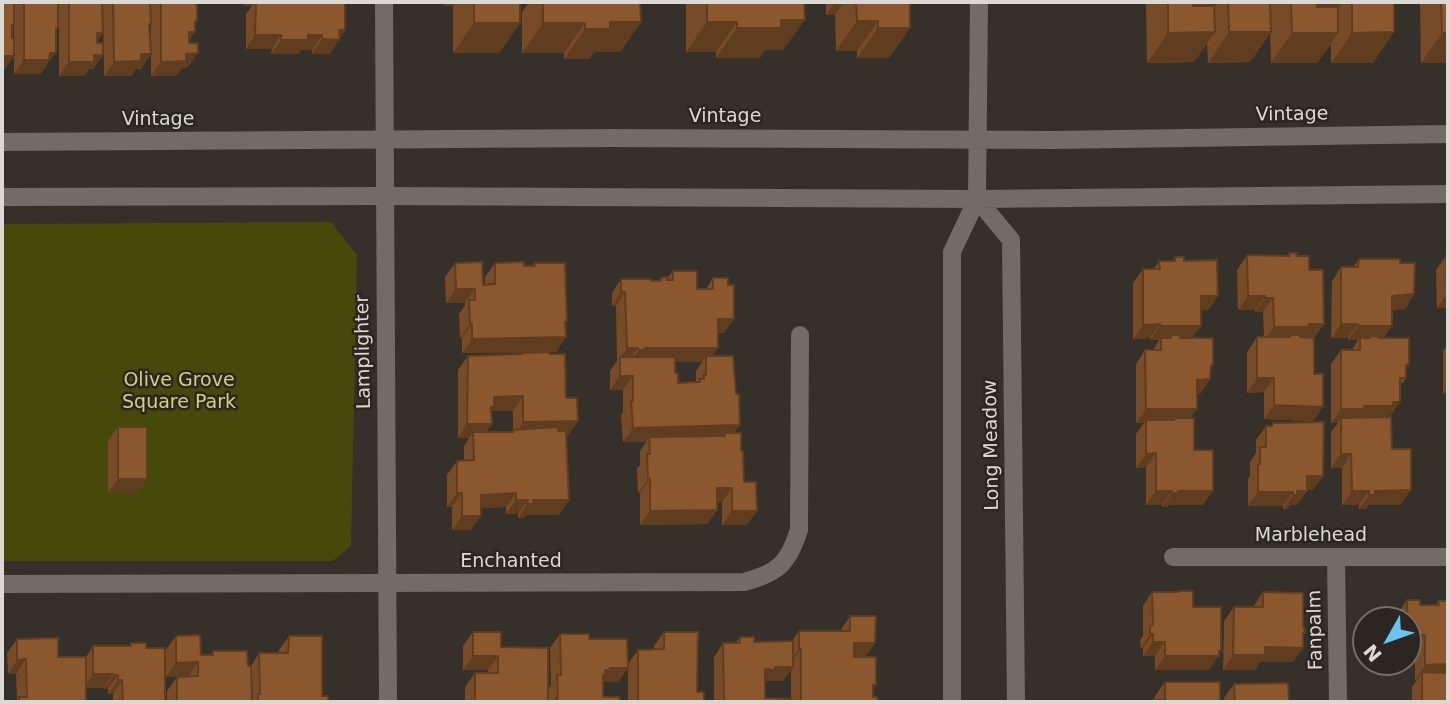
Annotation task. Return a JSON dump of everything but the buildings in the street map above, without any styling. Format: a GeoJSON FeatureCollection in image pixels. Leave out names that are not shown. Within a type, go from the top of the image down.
{"type":"FeatureCollection","features":[{"type":"Feature","properties":{"kind":"street","name":"Lamplighter"},"geometry":{"type":"LineString","coordinates":[[384,2],[388,702]]}},
{"type":"Feature","properties":{"kind":"street","name":"Long Meadow"},"geometry":{"type":"LineString","coordinates":[[952,702],[952,252],[977,199],[979,2]]}},
{"type":"Feature","properties":{"kind":"street","name":"Vintage"},"geometry":{"type":"LineString","coordinates":[[2,142],[1054,139],[1448,134]]}},
{"type":"Feature","properties":{"kind":"street"},"geometry":{"type":"LineString","coordinates":[[2,197],[977,199],[1448,194]]}},
{"type":"Feature","properties":{"kind":"street","name":"Long Meadow"},"geometry":{"type":"LineString","coordinates":[[977,199],[1011,240],[1016,702]]}},
{"type":"Feature","properties":{"kind":"street","name":"Enchanted"},"geometry":{"type":"LineString","coordinates":[[2,584],[744,582],[762,577],[779,568],[792,551],[799,530],[800,335]]}},
{"type":"Feature","properties":{"kind":"street","name":"Marblehead"},"geometry":{"type":"LineString","coordinates":[[1173,557],[1448,556]]}},
{"type":"Feature","properties":{"kind":"street","name":"Fanpalm"},"geometry":{"type":"LineString","coordinates":[[1336,557],[1338,702]]}},
{"type":"Feature","properties":{"kind":"green space","name":"Olive Grove Square Park"},"geometry":{"type":"Polygon","coordinates":[[[331,222],[357,255],[351,546],[333,561],[2,561],[2,224],[331,222]]]}}]}
